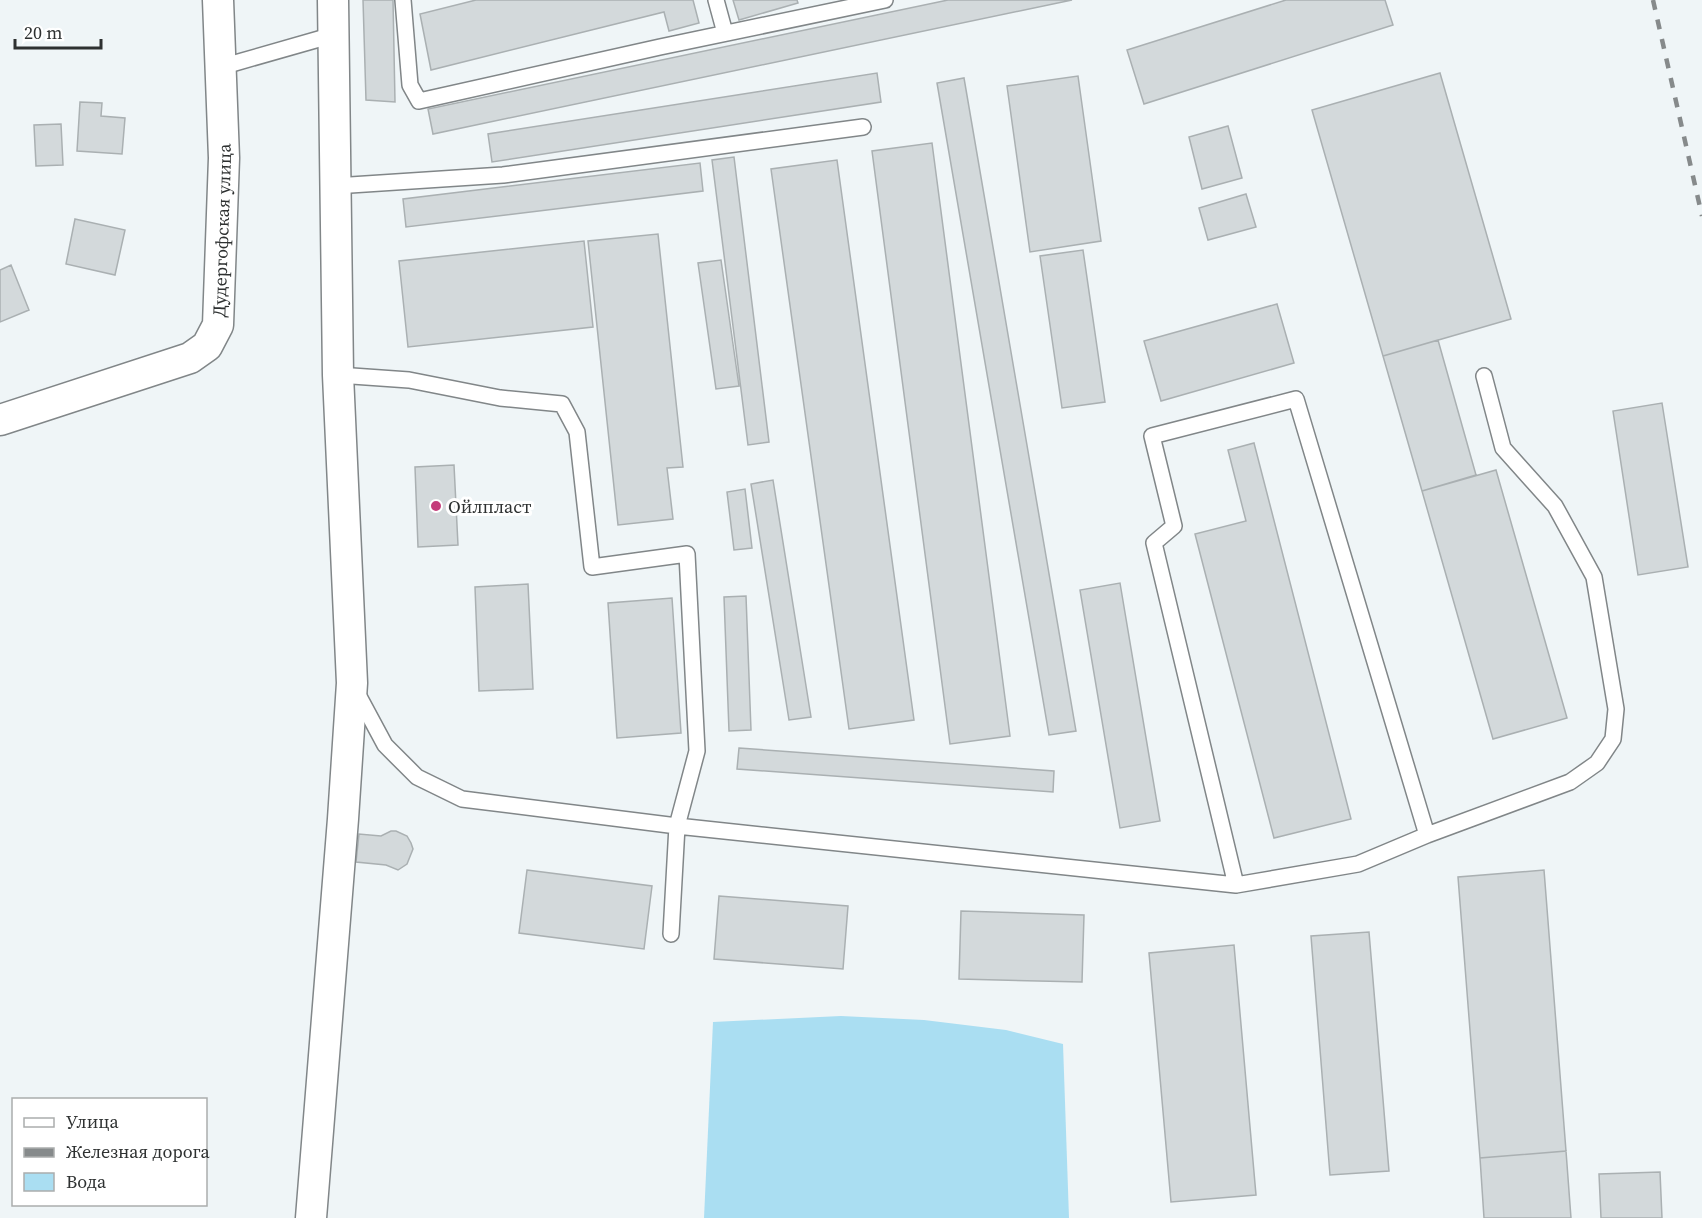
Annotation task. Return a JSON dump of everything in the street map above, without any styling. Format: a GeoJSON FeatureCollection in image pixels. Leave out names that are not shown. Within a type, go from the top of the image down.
{"type":"FeatureCollection","features":[{"type":"Feature","properties":{"kind":"street","name":"Дудергофская улица"},"geometry":{"type":"LineString","coordinates":[[0,420],[190,358],[207,346],[218,325],[224,158],[218,0]]}},
{"type":"Feature","properties":{"kind":"street"},"geometry":{"type":"LineString","coordinates":[[311,1218],[343,819],[351,683],[338,375],[333,0]]}},
{"type":"Feature","properties":{"kind":"lane"},"geometry":{"type":"LineString","coordinates":[[402,0],[410,85],[419,101],[885,0]]}},
{"type":"Feature","properties":{"kind":"lane"},"geometry":{"type":"LineString","coordinates":[[716,0],[725,33]]}},
{"type":"Feature","properties":{"kind":"lane"},"geometry":{"type":"LineString","coordinates":[[222,67],[333,35]]}},
{"type":"Feature","properties":{"kind":"lane"},"geometry":{"type":"LineString","coordinates":[[335,186],[503,175],[862,127]]}},
{"type":"Feature","properties":{"kind":"lane"},"geometry":{"type":"LineString","coordinates":[[338,375],[410,380],[500,398],[562,404],[577,432],[592,567],[687,554],[697,751],[677,826],[670,934]]}},
{"type":"Feature","properties":{"kind":"lane"},"geometry":{"type":"LineString","coordinates":[[351,683],[385,745],[417,777],[462,799],[677,826],[1236,885],[1358,864],[1570,782],[1597,763],[1613,739],[1616,709],[1594,577],[1556,506],[1503,448],[1484,376]]}},
{"type":"Feature","properties":{"kind":"lane"},"geometry":{"type":"LineString","coordinates":[[1236,885],[1154,543],[1174,526],[1152,436],[1163,433],[1296,399],[1428,835]]}},
{"type":"Feature","properties":{"kind":"water"},"geometry":{"type":"Polygon","coordinates":[[[841,1016],[924,1020],[1006,1030],[1063,1044],[1069,1218],[704,1218],[713,1022],[841,1016]]]}},
{"type":"Feature","properties":{"kind":"building"},"geometry":{"type":"Polygon","coordinates":[[[363,0],[393,0],[395,102],[366,100],[363,0]]]}},
{"type":"Feature","properties":{"kind":"building"},"geometry":{"type":"Polygon","coordinates":[[[476,0],[693,0],[699,23],[669,31],[664,12],[431,70],[420,14],[476,0]]]}},
{"type":"Feature","properties":{"kind":"building"},"geometry":{"type":"Polygon","coordinates":[[[733,0],[797,0],[798,3],[739,20],[733,0]]]}},
{"type":"Feature","properties":{"kind":"building"},"geometry":{"type":"Polygon","coordinates":[[[948,0],[1072,0],[433,134],[428,109],[948,0]]]}},
{"type":"Feature","properties":{"kind":"building"},"geometry":{"type":"Polygon","coordinates":[[[1286,0],[1385,0],[1393,25],[1144,104],[1127,50],[1286,0]]]}},
{"type":"Feature","properties":{"kind":"building"},"geometry":{"type":"Polygon","coordinates":[[[877,73],[881,102],[492,162],[488,134],[877,73]]]}},
{"type":"Feature","properties":{"kind":"building"},"geometry":{"type":"Polygon","coordinates":[[[1440,73],[1511,319],[1383,356],[1312,110],[1440,73]]]}},
{"type":"Feature","properties":{"kind":"building"},"geometry":{"type":"Polygon","coordinates":[[[1078,76],[1101,241],[1030,252],[1007,86],[1078,76]]]}},
{"type":"Feature","properties":{"kind":"building"},"geometry":{"type":"Polygon","coordinates":[[[964,78],[1076,731],[1049,735],[937,83],[964,78]]]}},
{"type":"Feature","properties":{"kind":"building"},"geometry":{"type":"Polygon","coordinates":[[[80,102],[102,103],[101,116],[125,118],[122,154],[77,151],[80,102]]]}},
{"type":"Feature","properties":{"kind":"building"},"geometry":{"type":"Polygon","coordinates":[[[61,124],[63,165],[36,166],[34,125],[61,124]]]}},
{"type":"Feature","properties":{"kind":"building"},"geometry":{"type":"Polygon","coordinates":[[[1228,126],[1242,178],[1202,189],[1189,137],[1228,126]]]}},
{"type":"Feature","properties":{"kind":"building"},"geometry":{"type":"Polygon","coordinates":[[[932,143],[1010,736],[950,744],[872,151],[932,143]]]}},
{"type":"Feature","properties":{"kind":"building"},"geometry":{"type":"Polygon","coordinates":[[[734,157],[769,442],[748,445],[712,160],[734,157]]]}},
{"type":"Feature","properties":{"kind":"building"},"geometry":{"type":"Polygon","coordinates":[[[837,160],[914,720],[849,729],[771,169],[837,160]]]}},
{"type":"Feature","properties":{"kind":"building"},"geometry":{"type":"Polygon","coordinates":[[[700,163],[703,191],[406,227],[403,199],[700,163]]]}},
{"type":"Feature","properties":{"kind":"building"},"geometry":{"type":"Polygon","coordinates":[[[1246,194],[1256,227],[1208,240],[1199,208],[1246,194]]]}},
{"type":"Feature","properties":{"kind":"building"},"geometry":{"type":"Polygon","coordinates":[[[75,219],[125,230],[115,275],[66,264],[75,219]]]}},
{"type":"Feature","properties":{"kind":"building"},"geometry":{"type":"Polygon","coordinates":[[[658,234],[683,467],[667,468],[673,519],[618,525],[588,241],[658,234]]]}},
{"type":"Feature","properties":{"kind":"building"},"geometry":{"type":"Polygon","coordinates":[[[584,241],[593,327],[408,347],[399,261],[584,241]]]}},
{"type":"Feature","properties":{"kind":"building"},"geometry":{"type":"Polygon","coordinates":[[[1083,250],[1105,402],[1062,408],[1040,256],[1083,250]]]}},
{"type":"Feature","properties":{"kind":"building"},"geometry":{"type":"Polygon","coordinates":[[[721,260],[739,386],[716,389],[698,263],[721,260]]]}},
{"type":"Feature","properties":{"kind":"building"},"geometry":{"type":"Polygon","coordinates":[[[11,265],[29,310],[0,322],[0,270],[11,265]]]}},
{"type":"Feature","properties":{"kind":"building"},"geometry":{"type":"Polygon","coordinates":[[[1277,304],[1294,363],[1161,401],[1144,341],[1277,304]]]}},
{"type":"Feature","properties":{"kind":"building"},"geometry":{"type":"Polygon","coordinates":[[[1438,340],[1476,475],[1422,491],[1383,356],[1438,340]]]}},
{"type":"Feature","properties":{"kind":"building"},"geometry":{"type":"Polygon","coordinates":[[[1662,403],[1688,567],[1638,575],[1613,411],[1662,403]]]}},
{"type":"Feature","properties":{"kind":"building"},"geometry":{"type":"Polygon","coordinates":[[[1254,443],[1351,819],[1274,838],[1195,534],[1246,521],[1228,450],[1254,443]]]}},
{"type":"Feature","properties":{"kind":"building","name":"Ойлпласт"},"geometry":{"type":"Polygon","coordinates":[[[454,465],[458,545],[418,547],[415,467],[454,465]]]}},
{"type":"Feature","properties":{"kind":"building"},"geometry":{"type":"Polygon","coordinates":[[[1496,470],[1567,718],[1493,739],[1422,491],[1496,470]]]}},
{"type":"Feature","properties":{"kind":"building"},"geometry":{"type":"Polygon","coordinates":[[[773,480],[811,717],[789,720],[751,484],[773,480]]]}},
{"type":"Feature","properties":{"kind":"building"},"geometry":{"type":"Polygon","coordinates":[[[745,489],[752,548],[734,550],[727,492],[745,489]]]}},
{"type":"Feature","properties":{"kind":"building"},"geometry":{"type":"Polygon","coordinates":[[[1120,583],[1160,821],[1120,828],[1080,590],[1120,583]]]}},
{"type":"Feature","properties":{"kind":"building"},"geometry":{"type":"Polygon","coordinates":[[[528,584],[533,689],[479,691],[475,587],[528,584]]]}},
{"type":"Feature","properties":{"kind":"building"},"geometry":{"type":"Polygon","coordinates":[[[746,596],[751,730],[729,731],[724,597],[746,596]]]}},
{"type":"Feature","properties":{"kind":"building"},"geometry":{"type":"Polygon","coordinates":[[[672,598],[681,733],[617,738],[608,603],[672,598]]]}},
{"type":"Feature","properties":{"kind":"building"},"geometry":{"type":"Polygon","coordinates":[[[739,748],[1054,771],[1053,792],[737,769],[739,748]]]}},
{"type":"Feature","properties":{"kind":"building"},"geometry":{"type":"Polygon","coordinates":[[[391,831],[407,836],[411,843],[413,849],[407,864],[398,870],[386,865],[356,862],[359,834],[381,836],[391,831]]]}},
{"type":"Feature","properties":{"kind":"building"},"geometry":{"type":"Polygon","coordinates":[[[527,870],[652,886],[644,949],[519,933],[527,870]]]}},
{"type":"Feature","properties":{"kind":"building"},"geometry":{"type":"Polygon","coordinates":[[[1544,870],[1566,1151],[1480,1158],[1458,877],[1544,870]]]}},
{"type":"Feature","properties":{"kind":"building"},"geometry":{"type":"Polygon","coordinates":[[[719,896],[848,906],[843,969],[714,959],[719,896]]]}},
{"type":"Feature","properties":{"kind":"building"},"geometry":{"type":"Polygon","coordinates":[[[961,911],[1084,915],[1082,982],[959,979],[961,911]]]}},
{"type":"Feature","properties":{"kind":"building"},"geometry":{"type":"Polygon","coordinates":[[[1369,932],[1389,1171],[1330,1175],[1311,936],[1369,932]]]}},
{"type":"Feature","properties":{"kind":"building"},"geometry":{"type":"Polygon","coordinates":[[[1234,945],[1256,1195],[1171,1202],[1149,953],[1234,945]]]}},
{"type":"Feature","properties":{"kind":"building"},"geometry":{"type":"Polygon","coordinates":[[[1566,1151],[1571,1218],[1484,1218],[1480,1158],[1566,1151]]]}},
{"type":"Feature","properties":{"kind":"building"},"geometry":{"type":"Polygon","coordinates":[[[1660,1172],[1662,1218],[1601,1218],[1599,1174],[1660,1172]]]}},
{"type":"Feature","properties":{"kind":"railway"},"geometry":{"type":"LineString","coordinates":[[1653,0],[1702,216]]}},
{"type":"Feature","properties":{"kind":"place","name":"Ойлпласт"},"geometry":{"type":"Point","coordinates":[436,506]}}]}
